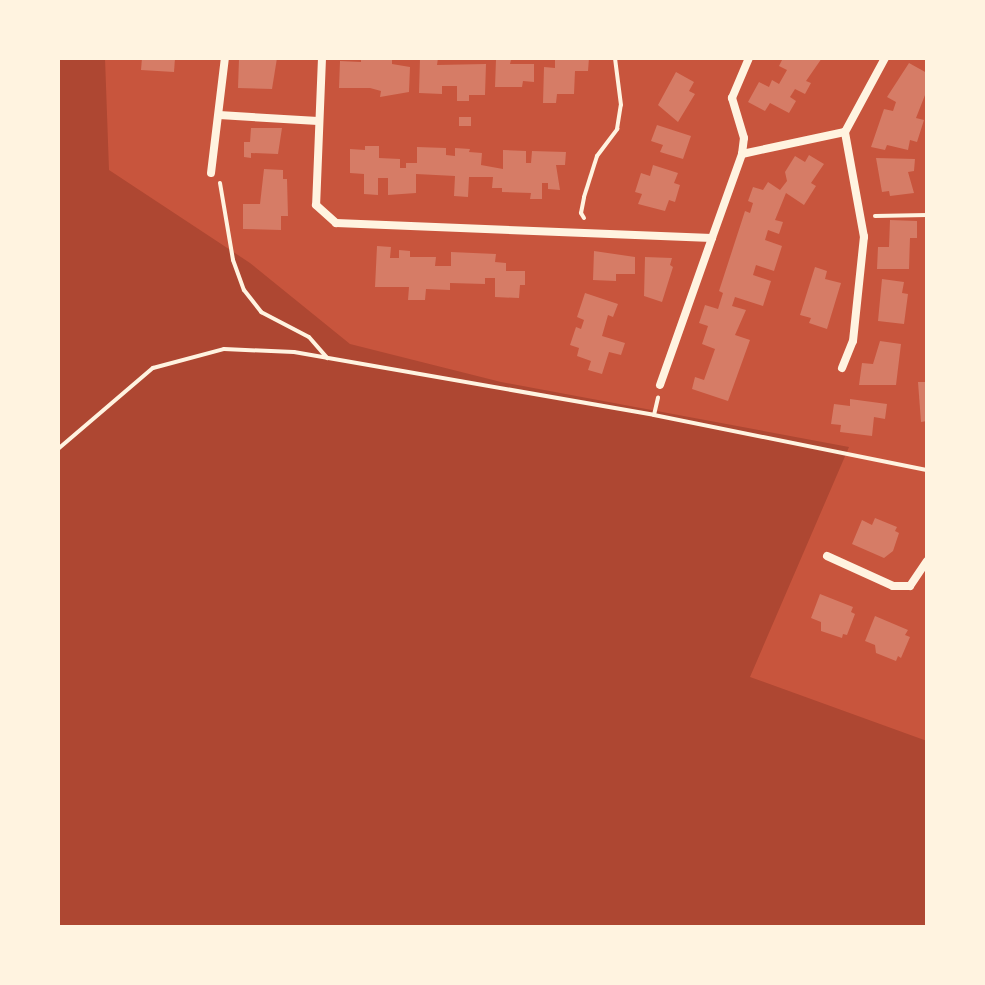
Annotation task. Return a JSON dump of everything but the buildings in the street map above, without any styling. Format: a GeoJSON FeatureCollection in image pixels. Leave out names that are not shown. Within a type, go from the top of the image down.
{"type":"FeatureCollection","features":[{"type":"Feature","properties":{"kind":"street"},"geometry":{"type":"LineString","coordinates":[[211,173],[225,58]]}},
{"type":"Feature","properties":{"kind":"street"},"geometry":{"type":"LineString","coordinates":[[322,58],[316,205],[336,223],[712,238]]}},
{"type":"Feature","properties":{"kind":"street"},"geometry":{"type":"LineString","coordinates":[[660,385],[742,154],[744,138],[732,98],[749,58]]}},
{"type":"Feature","properties":{"kind":"street"},"geometry":{"type":"LineString","coordinates":[[842,368],[853,341],[864,237],[845,132],[885,58]]}},
{"type":"Feature","properties":{"kind":"street"},"geometry":{"type":"LineString","coordinates":[[219,115],[318,121]]}},
{"type":"Feature","properties":{"kind":"street"},"geometry":{"type":"LineString","coordinates":[[742,154],[845,132]]}},
{"type":"Feature","properties":{"kind":"street"},"geometry":{"type":"LineString","coordinates":[[827,556],[893,586],[910,586],[927,561]]}},
{"type":"Feature","properties":{"kind":"path"},"geometry":{"type":"LineString","coordinates":[[591,231],[581,213],[597,156],[617,129],[615,58]]}},
{"type":"Feature","properties":{"kind":"path"},"geometry":{"type":"LineString","coordinates":[[211,173],[220,182],[233,260],[244,290],[261,312],[309,337],[328,359]]}},
{"type":"Feature","properties":{"kind":"path"},"geometry":{"type":"LineString","coordinates":[[861,217],[927,215]]}},
{"type":"Feature","properties":{"kind":"path"},"geometry":{"type":"LineString","coordinates":[[58,449],[153,368],[224,349],[294,352],[654,415],[927,470]]}},
{"type":"Feature","properties":{"kind":"shaded area"},"geometry":{"type":"Polygon","coordinates":[[[58,58],[105,58],[109,170],[250,263],[350,344],[501,382],[849,447],[750,677],[927,741],[927,927],[58,927],[58,58]]]}}]}
